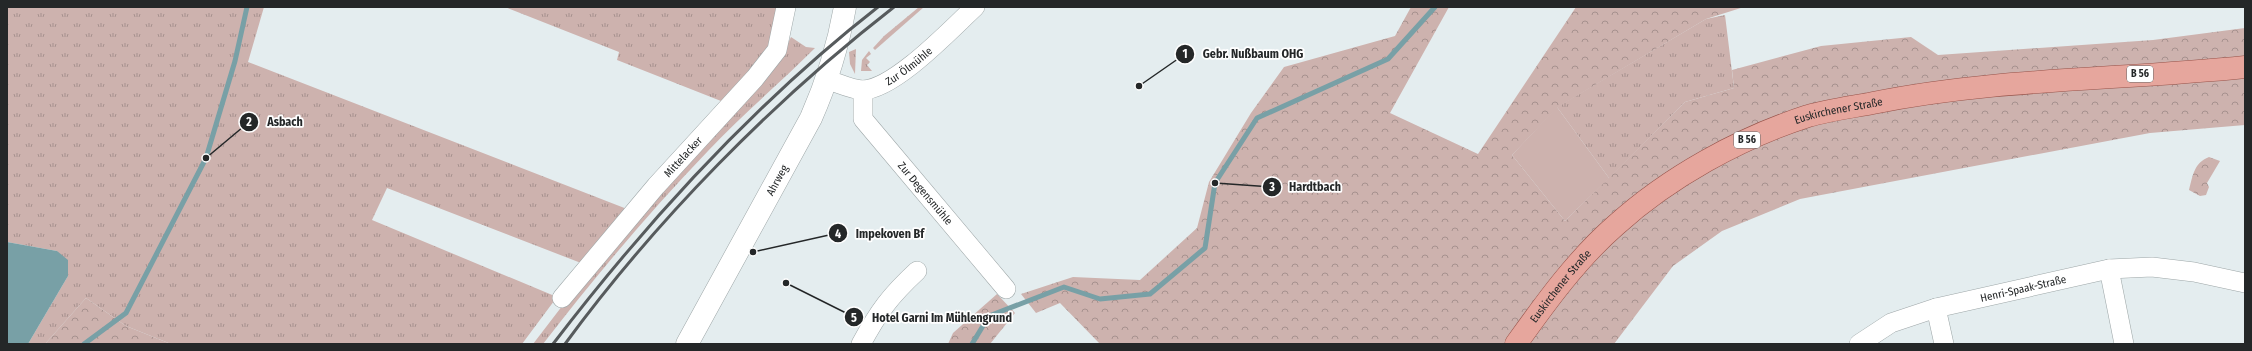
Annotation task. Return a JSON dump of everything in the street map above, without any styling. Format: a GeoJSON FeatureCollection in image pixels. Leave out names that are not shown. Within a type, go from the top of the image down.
{"type":"FeatureCollection","features":[{"type":"Feature","properties":{"kind":"main road","name":"Euskirchener Straße"},"geometry":{"type":"LineString","coordinates":[[1516,344],[1548,299],[1616,224],[1667,186],[1713,156],[1760,134],[1810,116],[1917,94],[2052,80],[2245,67]]}},
{"type":"Feature","properties":{"kind":"street","name":"Mittelacker"},"geometry":{"type":"LineString","coordinates":[[562,298],[656,186],[755,78],[777,50],[786,7]]}},
{"type":"Feature","properties":{"kind":"street","name":"Ahrweg"},"geometry":{"type":"LineString","coordinates":[[687,344],[811,118],[828,80],[838,44],[845,7]]}},
{"type":"Feature","properties":{"kind":"street","name":"Zur Ölmühle"},"geometry":{"type":"LineString","coordinates":[[863,90],[888,82],[911,65],[975,7]]}},
{"type":"Feature","properties":{"kind":"street"},"geometry":{"type":"LineString","coordinates":[[828,80],[863,90]]}},
{"type":"Feature","properties":{"kind":"street","name":"Zur Degensmühle"},"geometry":{"type":"LineString","coordinates":[[863,90],[863,119],[1006,289]]}},
{"type":"Feature","properties":{"kind":"street","name":"Henri-Spaak-Straße"},"geometry":{"type":"LineString","coordinates":[[1859,344],[1891,323],[1936,308],[2110,270],[2159,268],[2194,272],[2245,283]]}},
{"type":"Feature","properties":{"kind":"street"},"geometry":{"type":"LineString","coordinates":[[2110,270],[2124,344]]}},
{"type":"Feature","properties":{"kind":"street"},"geometry":{"type":"LineString","coordinates":[[861,344],[877,314],[892,294],[917,271]]}},
{"type":"Feature","properties":{"kind":"street"},"geometry":{"type":"LineString","coordinates":[[1936,308],[1944,344]]}},
{"type":"Feature","properties":{"kind":"green space"},"geometry":{"type":"Polygon","coordinates":[[[7,7],[264,7],[248,62],[627,209],[581,263],[387,188],[372,220],[557,297],[522,344],[171,344],[126,326],[86,298],[45,344],[28,344],[68,276],[57,251],[7,242],[7,7]]]}},
{"type":"Feature","properties":{"kind":"green space"},"geometry":{"type":"Polygon","coordinates":[[[505,7],[778,7],[772,47],[721,101],[617,60],[619,52],[505,7]]]}},
{"type":"Feature","properties":{"kind":"green space"},"geometry":{"type":"Polygon","coordinates":[[[919,7],[924,7],[875,50],[873,48],[884,36],[919,7]]]}},
{"type":"Feature","properties":{"kind":"green space"},"geometry":{"type":"Polygon","coordinates":[[[1411,7],[1449,7],[1390,113],[1478,154],[1576,7],[1744,7],[1706,19],[1558,107],[1512,155],[1565,221],[1685,102],[1734,88],[1732,70],[1821,46],[1911,37],[1938,55],[2153,40],[2245,28],[2245,125],[2150,133],[1800,199],[1722,231],[1673,266],[1614,344],[1100,344],[1060,303],[1036,313],[1021,294],[1073,277],[1140,280],[1197,228],[1209,182],[1251,113],[1284,67],[1395,36],[1411,7]]]}},
{"type":"Feature","properties":{"kind":"green space"},"geometry":{"type":"Polygon","coordinates":[[[1725,15],[1734,88],[1685,102],[1609,178],[1557,107],[1706,19],[1725,15]]]}},
{"type":"Feature","properties":{"kind":"green space"},"geometry":{"type":"Polygon","coordinates":[[[791,37],[806,47],[815,48],[734,125],[686,174],[623,245],[543,344],[533,344],[589,271],[777,65],[791,37]]]}},
{"type":"Feature","properties":{"kind":"green space"},"geometry":{"type":"Polygon","coordinates":[[[856,49],[855,74],[850,64],[849,52],[856,49]]]}},
{"type":"Feature","properties":{"kind":"green space"},"geometry":{"type":"Polygon","coordinates":[[[869,51],[871,54],[866,58],[870,62],[867,65],[872,71],[861,71],[862,60],[869,51]]]}},
{"type":"Feature","properties":{"kind":"green space"},"geometry":{"type":"Polygon","coordinates":[[[1557,107],[1609,178],[1565,221],[1512,155],[1557,107]]]}},
{"type":"Feature","properties":{"kind":"green space"},"geometry":{"type":"Polygon","coordinates":[[[2209,157],[2220,161],[2207,183],[2209,187],[2206,195],[2200,196],[2189,190],[2197,166],[2209,157]]]}},
{"type":"Feature","properties":{"kind":"green space"},"geometry":{"type":"Polygon","coordinates":[[[997,294],[1015,313],[990,344],[948,344],[953,333],[997,294]]]}},
{"type":"Feature","properties":{"kind":"green space"},"geometry":{"type":"Polygon","coordinates":[[[86,298],[126,326],[171,344],[45,344],[86,298]]]}},
{"type":"Feature","properties":{"kind":"water"},"geometry":{"type":"Polygon","coordinates":[[[7,242],[57,251],[68,260],[68,276],[28,344],[7,344],[7,242]]]}},
{"type":"Feature","properties":{"kind":"waterway"},"geometry":{"type":"LineString","coordinates":[[84,344],[126,313],[206,158],[235,61],[247,7]]}},
{"type":"Feature","properties":{"kind":"waterway"},"geometry":{"type":"LineString","coordinates":[[972,344],[989,316],[1064,287],[1100,299],[1150,294],[1205,248],[1215,183],[1257,118],[1388,59],[1435,7]]}},
{"type":"Feature","properties":{"kind":"railway"},"geometry":{"type":"LineString","coordinates":[[553,344],[589,298],[665,208],[705,165],[746,123],[789,83],[878,7]]}},
{"type":"Feature","properties":{"kind":"railway"},"geometry":{"type":"LineString","coordinates":[[565,344],[638,252],[718,164],[804,82],[894,7]]}},
{"type":"Feature","properties":{"kind":"place","name":"Gebr. Nußbaum OHG"},"geometry":{"type":"Point","coordinates":[1139,86]}},
{"type":"Feature","properties":{"kind":"place","name":"Asbach"},"geometry":{"type":"Point","coordinates":[206,158]}},
{"type":"Feature","properties":{"kind":"place","name":"Hardtbach"},"geometry":{"type":"Point","coordinates":[1215,183]}},
{"type":"Feature","properties":{"kind":"place","name":"Impekoven Bf"},"geometry":{"type":"Point","coordinates":[753,252]}},
{"type":"Feature","properties":{"kind":"place","name":"Hotel Garni Im Mühlengrund"},"geometry":{"type":"Point","coordinates":[786,283]}}]}
